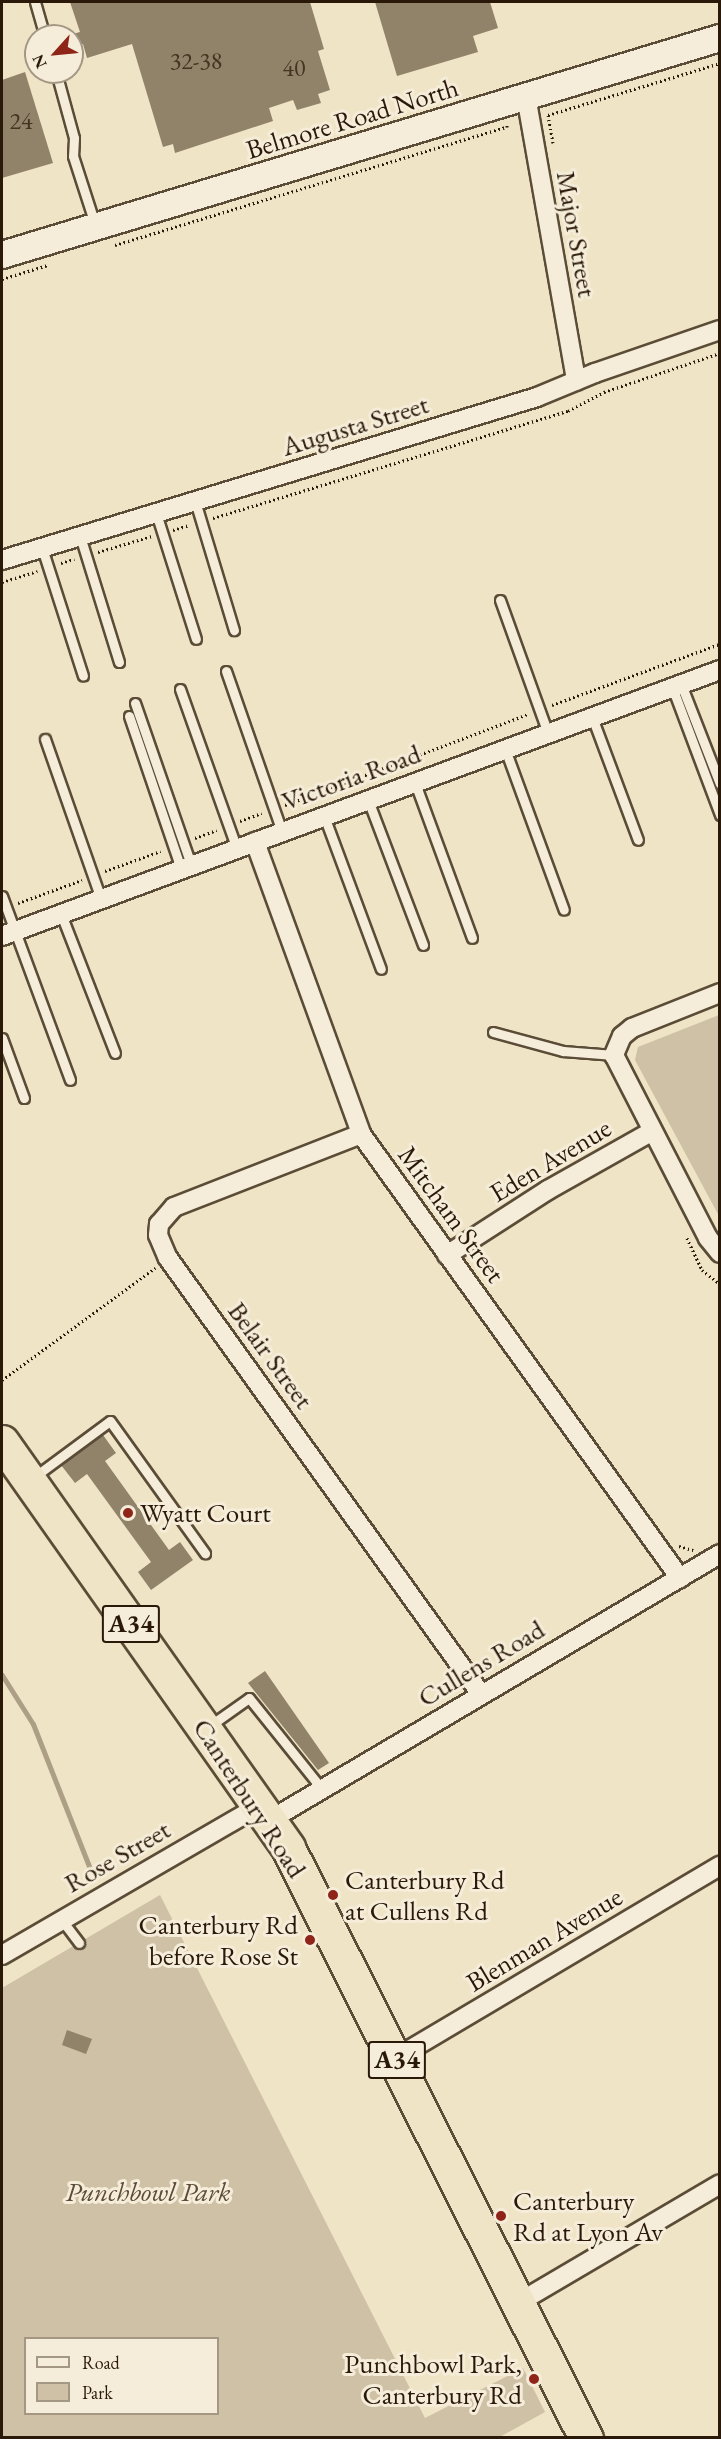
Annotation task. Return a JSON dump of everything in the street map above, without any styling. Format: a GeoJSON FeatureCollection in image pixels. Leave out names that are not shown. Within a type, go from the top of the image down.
{"type":"FeatureCollection","features":[{"type":"Feature","properties":{"kind":"highway","name":"Canterbury Road"},"geometry":{"type":"LineString","coordinates":[[2,1442],[265,1813],[396,2058],[586,2438]]}},
{"type":"Feature","properties":{"kind":"main road","name":"Belmore Road North"},"geometry":{"type":"LineString","coordinates":[[2,255],[102,237],[526,96],[720,38]]}},
{"type":"Feature","properties":{"kind":"street","name":"Major Street"},"geometry":{"type":"LineString","coordinates":[[526,96],[576,381]]}},
{"type":"Feature","properties":{"kind":"street","name":"Augusta Street"},"geometry":{"type":"LineString","coordinates":[[2,560],[537,397],[720,330]]}},
{"type":"Feature","properties":{"kind":"street","name":"Victoria Road"},"geometry":{"type":"LineString","coordinates":[[8,933],[720,669]]}},
{"type":"Feature","properties":{"kind":"street","name":"Mitcham Street"},"geometry":{"type":"LineString","coordinates":[[255,842],[361,1134],[680,1578]]}},
{"type":"Feature","properties":{"kind":"street"},"geometry":{"type":"LineString","coordinates":[[717,1251],[651,1132],[614,1055],[622,1036],[632,1028],[720,993]]}},
{"type":"Feature","properties":{"kind":"street","name":"Eden Avenue"},"geometry":{"type":"LineString","coordinates":[[447,1255],[548,1190],[651,1132]]}},
{"type":"Feature","properties":{"kind":"street","name":"Belair Street"},"geometry":{"type":"LineString","coordinates":[[361,1134],[174,1207],[159,1224],[158,1235],[168,1258],[482,1694]]}},
{"type":"Feature","properties":{"kind":"street","name":"Cullens Road"},"geometry":{"type":"LineString","coordinates":[[265,1813],[322,1789],[720,1554]]}},
{"type":"Feature","properties":{"kind":"street","name":"Rose Street"},"geometry":{"type":"LineString","coordinates":[[4,1948],[265,1813]]}},
{"type":"Feature","properties":{"kind":"street","name":"Blenman Avenue"},"geometry":{"type":"LineString","coordinates":[[396,2058],[720,1866]]}},
{"type":"Feature","properties":{"kind":"street"},"geometry":{"type":"LineString","coordinates":[[518,2303],[720,2184]]}},
{"type":"Feature","properties":{"kind":"lane"},"geometry":{"type":"LineString","coordinates":[[35,2],[41,24]]}},
{"type":"Feature","properties":{"kind":"lane"},"geometry":{"type":"LineString","coordinates":[[59,84],[74,138],[73,156],[102,237]]}},
{"type":"Feature","properties":{"kind":"lane"},"geometry":{"type":"LineString","coordinates":[[195,501],[234,630]]}},
{"type":"Feature","properties":{"kind":"lane"},"geometry":{"type":"LineString","coordinates":[[156,513],[196,639]]}},
{"type":"Feature","properties":{"kind":"lane"},"geometry":{"type":"LineString","coordinates":[[80,536],[119,662]]}},
{"type":"Feature","properties":{"kind":"lane"},"geometry":{"type":"LineString","coordinates":[[42,548],[83,676]]}},
{"type":"Feature","properties":{"kind":"lane"},"geometry":{"type":"LineString","coordinates":[[500,600],[548,733]]}},
{"type":"Feature","properties":{"kind":"lane"},"geometry":{"type":"LineString","coordinates":[[226,671],[282,832]]}},
{"type":"Feature","properties":{"kind":"lane"},"geometry":{"type":"LineString","coordinates":[[677,685],[720,784]]}},
{"type":"Feature","properties":{"kind":"lane"},"geometry":{"type":"LineString","coordinates":[[677,685],[720,815]]}},
{"type":"Feature","properties":{"kind":"lane"},"geometry":{"type":"LineString","coordinates":[[180,689],[237,849]]}},
{"type":"Feature","properties":{"kind":"lane"},"geometry":{"type":"LineString","coordinates":[[135,703],[183,842],[186,867]]}},
{"type":"Feature","properties":{"kind":"lane"},"geometry":{"type":"LineString","coordinates":[[129,716],[174,846],[186,867]]}},
{"type":"Feature","properties":{"kind":"lane"},"geometry":{"type":"LineString","coordinates":[[592,717],[638,840]]}},
{"type":"Feature","properties":{"kind":"lane"},"geometry":{"type":"LineString","coordinates":[[45,739],[101,899]]}},
{"type":"Feature","properties":{"kind":"lane"},"geometry":{"type":"LineString","coordinates":[[505,749],[564,910]]}},
{"type":"Feature","properties":{"kind":"lane"},"geometry":{"type":"LineString","coordinates":[[415,783],[472,938]]}},
{"type":"Feature","properties":{"kind":"lane"},"geometry":{"type":"LineString","coordinates":[[368,800],[423,945]]}},
{"type":"Feature","properties":{"kind":"lane"},"geometry":{"type":"LineString","coordinates":[[324,816],[381,969]]}},
{"type":"Feature","properties":{"kind":"lane"},"geometry":{"type":"LineString","coordinates":[[2,896],[6,908],[8,933],[70,1080]]}},
{"type":"Feature","properties":{"kind":"lane"},"geometry":{"type":"LineString","coordinates":[[61,914],[115,1053]]}},
{"type":"Feature","properties":{"kind":"lane"},"geometry":{"type":"LineString","coordinates":[[493,1032],[563,1052],[614,1055]]}},
{"type":"Feature","properties":{"kind":"lane"},"geometry":{"type":"LineString","coordinates":[[2,1038],[24,1098]]}},
{"type":"Feature","properties":{"kind":"lane"},"geometry":{"type":"LineString","coordinates":[[29,1480],[110,1421],[205,1552]]}},
{"type":"Feature","properties":{"kind":"lane"},"geometry":{"type":"LineString","coordinates":[[206,1728],[249,1698],[322,1789]]}},
{"type":"Feature","properties":{"kind":"lane"},"geometry":{"type":"LineString","coordinates":[[61,1919],[79,1943]]}},
{"type":"Feature","properties":{"kind":"path"},"geometry":{"type":"LineString","coordinates":[[553,147],[549,115],[720,63]]}},
{"type":"Feature","properties":{"kind":"path","name":"Belmore Road North"},"geometry":{"type":"LineString","coordinates":[[102,237],[507,127],[507,122]]}},
{"type":"Feature","properties":{"kind":"path"},"geometry":{"type":"LineString","coordinates":[[2,279],[55,263]]}},
{"type":"Feature","properties":{"kind":"path","name":"Augusta Street"},"geometry":{"type":"LineString","coordinates":[[2,582],[568,411],[604,392],[720,353]]}},
{"type":"Feature","properties":{"kind":"path"},"geometry":{"type":"LineString","coordinates":[[183,842],[720,644]]}},
{"type":"Feature","properties":{"kind":"path"},"geometry":{"type":"LineString","coordinates":[[6,908],[174,846]]}},
{"type":"Feature","properties":{"kind":"path"},"geometry":{"type":"LineString","coordinates":[[685,1234],[702,1270],[720,1284]]}},
{"type":"Feature","properties":{"kind":"path"},"geometry":{"type":"LineString","coordinates":[[2,1380],[168,1258]]}},
{"type":"Feature","properties":{"kind":"path"},"geometry":{"type":"LineString","coordinates":[[671,1536],[678,1546],[695,1550],[703,1545]]}},
{"type":"Feature","properties":{"kind":"green space"},"geometry":{"type":"Polygon","coordinates":[[[719,1015],[719,1216],[635,1060],[638,1047],[719,1015]]]}},
{"type":"Feature","properties":{"kind":"green space","name":"Punchbowl Park"},"geometry":{"type":"Polygon","coordinates":[[[160,1895],[425,2418],[523,2368],[545,2412],[498,2438],[2,2437],[2,1988],[160,1895]]]}},
{"type":"Feature","properties":{"kind":"building"},"geometry":{"type":"Polygon","coordinates":[[[70,2],[310,2],[324,49],[318,51],[330,90],[318,94],[321,103],[297,110],[293,100],[269,108],[273,121],[175,153],[173,144],[163,147],[132,44],[87,58],[84,48],[84,24],[77,24],[70,2]]]}},
{"type":"Feature","properties":{"kind":"building"},"geometry":{"type":"Polygon","coordinates":[[[375,2],[490,2],[498,28],[473,36],[478,52],[397,76],[375,2]]]}},
{"type":"Feature","properties":{"kind":"building"},"geometry":{"type":"Polygon","coordinates":[[[24,72],[24,84],[29,84],[53,163],[2,178],[2,80],[24,72]]]}},
{"type":"Feature","properties":{"kind":"building","name":"Wyatt Court"},"geometry":{"type":"Polygon","coordinates":[[[103,1435],[116,1453],[105,1461],[169,1550],[180,1542],[193,1560],[151,1590],[138,1572],[151,1562],[87,1474],[75,1483],[61,1465],[103,1435]]]}},
{"type":"Feature","properties":{"kind":"building"},"geometry":{"type":"Polygon","coordinates":[[[265,1671],[329,1763],[318,1770],[248,1683],[265,1671]]]}},
{"type":"Feature","properties":{"kind":"building"},"geometry":{"type":"Polygon","coordinates":[[[67,2030],[92,2039],[86,2054],[62,2045],[67,2030]]]}},
{"type":"Feature","properties":{"kind":"waterway"},"geometry":{"type":"LineString","coordinates":[[2,1675],[33,1724],[91,1871]]}},
{"type":"Feature","properties":{"kind":"place","name":"Wyatt Court"},"geometry":{"type":"Point","coordinates":[128,1513]}},
{"type":"Feature","properties":{"kind":"place","name":"Canterbury Rd at Cullens Rd"},"geometry":{"type":"Point","coordinates":[333,1895]}},
{"type":"Feature","properties":{"kind":"place","name":"Canterbury Rd before Rose St"},"geometry":{"type":"Point","coordinates":[310,1940]}},
{"type":"Feature","properties":{"kind":"place","name":"Canterbury Rd at Lyon Av"},"geometry":{"type":"Point","coordinates":[501,2216]}},
{"type":"Feature","properties":{"kind":"place","name":"Punchbowl Park, Canterbury Rd"},"geometry":{"type":"Point","coordinates":[534,2379]}}]}
